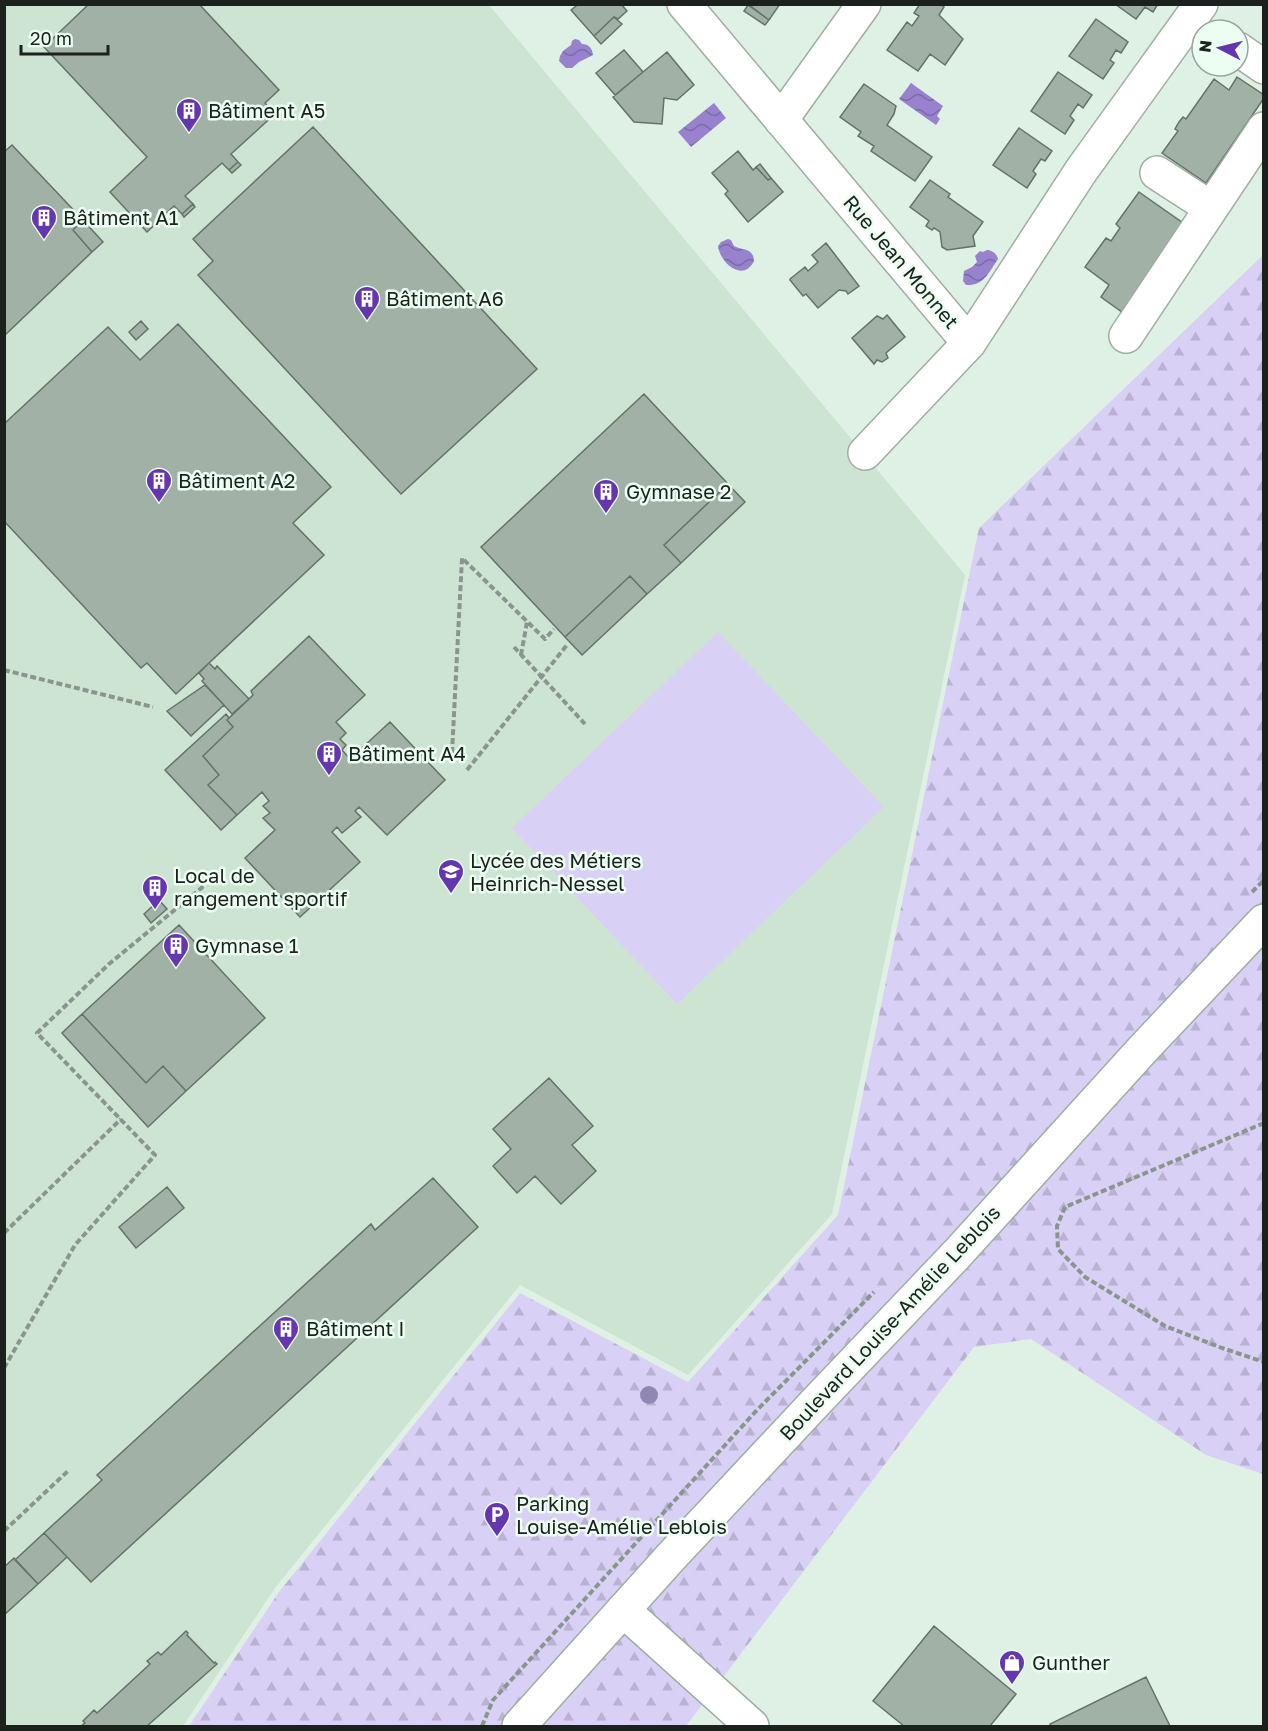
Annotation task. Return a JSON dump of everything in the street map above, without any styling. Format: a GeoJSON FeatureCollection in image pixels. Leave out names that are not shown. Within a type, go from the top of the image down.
{"type":"FeatureCollection","features":[{"type":"Feature","properties":{"kind":"street","name":"Rue Jean Monnet"},"geometry":{"type":"LineString","coordinates":[[684,4],[969,343],[1081,171],[1202,17]]}},
{"type":"Feature","properties":{"kind":"street"},"geometry":{"type":"LineString","coordinates":[[781,120],[864,4]]}},
{"type":"Feature","properties":{"kind":"street"},"geometry":{"type":"LineString","coordinates":[[1250,58],[1263,67]]}},
{"type":"Feature","properties":{"kind":"street"},"geometry":{"type":"LineString","coordinates":[[1126,336],[1263,129]]}},
{"type":"Feature","properties":{"kind":"street"},"geometry":{"type":"LineString","coordinates":[[1157,172],[1211,208]]}},
{"type":"Feature","properties":{"kind":"street"},"geometry":{"type":"LineString","coordinates":[[865,453],[969,343]]}},
{"type":"Feature","properties":{"kind":"street","name":"Boulevard Louise-Amélie Leblois"},"geometry":{"type":"LineString","coordinates":[[519,1726],[814,1404],[957,1254],[1143,1049],[1257,907]]}},
{"type":"Feature","properties":{"kind":"street"},"geometry":{"type":"LineString","coordinates":[[623,1610],[752,1726]]}},
{"type":"Feature","properties":{"kind":"path"},"geometry":{"type":"LineString","coordinates":[[452,753],[462,558],[544,639],[555,629]]}},
{"type":"Feature","properties":{"kind":"path"},"geometry":{"type":"LineString","coordinates":[[521,655],[527,621]]}},
{"type":"Feature","properties":{"kind":"path"},"geometry":{"type":"LineString","coordinates":[[466,770],[567,645]]}},
{"type":"Feature","properties":{"kind":"path"},"geometry":{"type":"LineString","coordinates":[[514,647],[585,724]]}},
{"type":"Feature","properties":{"kind":"path"},"geometry":{"type":"LineString","coordinates":[[4,670],[153,706]]}},
{"type":"Feature","properties":{"kind":"path"},"geometry":{"type":"LineString","coordinates":[[1257,907],[1263,880]]}},
{"type":"Feature","properties":{"kind":"path"},"geometry":{"type":"LineString","coordinates":[[4,1368],[75,1245],[155,1155],[37,1033],[109,964],[205,885]]}},
{"type":"Feature","properties":{"kind":"path"},"geometry":{"type":"LineString","coordinates":[[4,1233],[122,1119]]}},
{"type":"Feature","properties":{"kind":"path"},"geometry":{"type":"LineString","coordinates":[[1263,1123],[1065,1207],[1057,1226],[1058,1250],[1085,1277],[1165,1326],[1263,1362]]}},
{"type":"Feature","properties":{"kind":"path"},"geometry":{"type":"LineString","coordinates":[[482,1726],[493,1700],[757,1410],[880,1285]]}},
{"type":"Feature","properties":{"kind":"path"},"geometry":{"type":"LineString","coordinates":[[4,1530],[68,1471]]}},
{"type":"Feature","properties":{"kind":"shaded area","name":"Lycée des Métiers Heinrich-Nessel"},"geometry":{"type":"Polygon","coordinates":[[[5,5],[489,5],[965,575],[832,1214],[688,1375],[520,1285],[275,1588],[183,1726],[5,1726],[5,5]]]}},
{"type":"Feature","properties":{"kind":"green space"},"geometry":{"type":"Polygon","coordinates":[[[1263,255],[1263,1474],[1206,1455],[1031,1339],[974,1347],[686,1726],[189,1726],[279,1592],[520,1293],[688,1382],[838,1215],[979,528],[1263,255]]]}},
{"type":"Feature","properties":{"kind":"green space"},"geometry":{"type":"Polygon","coordinates":[[[718,632],[884,807],[677,1004],[512,828],[718,632]]]}},
{"type":"Feature","properties":{"kind":"water"},"geometry":{"type":"Polygon","coordinates":[[[575,39],[590,47],[593,55],[572,68],[566,68],[559,61],[560,56],[575,39]]]}},
{"type":"Feature","properties":{"kind":"water"},"geometry":{"type":"Polygon","coordinates":[[[911,83],[943,106],[937,116],[940,119],[936,125],[899,99],[911,83]]]}},
{"type":"Feature","properties":{"kind":"water"},"geometry":{"type":"Polygon","coordinates":[[[714,103],[726,118],[691,147],[678,132],[714,103]]]}},
{"type":"Feature","properties":{"kind":"water"},"geometry":{"type":"Polygon","coordinates":[[[728,239],[734,246],[752,253],[754,261],[749,267],[738,270],[723,259],[718,246],[728,239]]]}},
{"type":"Feature","properties":{"kind":"water"},"geometry":{"type":"Polygon","coordinates":[[[987,250],[997,255],[998,259],[981,281],[977,284],[966,285],[963,281],[964,271],[977,262],[975,256],[980,251],[987,250]]]}},
{"type":"Feature","properties":{"kind":"building","name":"Bâtiment A5"},"geometry":{"type":"Polygon","coordinates":[[[89,4],[199,4],[279,90],[265,103],[275,114],[231,154],[238,162],[229,170],[222,163],[185,196],[193,204],[182,214],[174,206],[147,232],[110,192],[147,157],[44,47],[89,4]]]}},
{"type":"Feature","properties":{"kind":"building"},"geometry":{"type":"Polygon","coordinates":[[[575,4],[621,4],[627,11],[618,19],[614,17],[594,36],[571,10],[576,6],[575,4]]]}},
{"type":"Feature","properties":{"kind":"building"},"geometry":{"type":"Polygon","coordinates":[[[748,4],[780,4],[769,20],[748,4]]]}},
{"type":"Feature","properties":{"kind":"building"},"geometry":{"type":"Polygon","coordinates":[[[920,4],[940,4],[944,7],[939,15],[963,39],[945,65],[930,54],[918,71],[887,50],[907,22],[912,26],[919,16],[914,13],[920,4]]]}},
{"type":"Feature","properties":{"kind":"building"},"geometry":{"type":"Polygon","coordinates":[[[1115,4],[1158,4],[1153,12],[1145,7],[1136,19],[1115,4]]]}},
{"type":"Feature","properties":{"kind":"building"},"geometry":{"type":"Polygon","coordinates":[[[748,5],[769,20],[765,25],[744,11],[748,5]]]}},
{"type":"Feature","properties":{"kind":"building"},"geometry":{"type":"Polygon","coordinates":[[[614,17],[622,24],[601,44],[594,36],[614,17]]]}},
{"type":"Feature","properties":{"kind":"building"},"geometry":{"type":"Polygon","coordinates":[[[1096,19],[1128,42],[1121,53],[1116,50],[1110,60],[1114,63],[1103,79],[1069,56],[1096,19]]]}},
{"type":"Feature","properties":{"kind":"building"},"geometry":{"type":"Polygon","coordinates":[[[624,50],[643,72],[615,95],[596,73],[624,50]]]}},
{"type":"Feature","properties":{"kind":"building"},"geometry":{"type":"Polygon","coordinates":[[[667,52],[694,85],[677,100],[664,98],[662,124],[634,122],[613,97],[667,52]]]}},
{"type":"Feature","properties":{"kind":"building"},"geometry":{"type":"Polygon","coordinates":[[[1058,72],[1092,95],[1083,108],[1078,104],[1070,116],[1074,120],[1065,134],[1031,111],[1058,72]]]}},
{"type":"Feature","properties":{"kind":"building"},"geometry":{"type":"Polygon","coordinates":[[[1238,78],[1264,95],[1264,98],[1206,183],[1162,153],[1178,131],[1175,129],[1179,122],[1183,117],[1186,119],[1214,79],[1229,90],[1238,78]]]}},
{"type":"Feature","properties":{"kind":"building"},"geometry":{"type":"Polygon","coordinates":[[[864,84],[896,106],[887,125],[932,157],[915,181],[871,151],[874,146],[858,136],[861,132],[840,117],[864,84]]]}},
{"type":"Feature","properties":{"kind":"building","name":"Bâtiment A6"},"geometry":{"type":"Polygon","coordinates":[[[313,127],[537,369],[401,494],[198,275],[213,261],[193,239],[313,127]]]}},
{"type":"Feature","properties":{"kind":"building"},"geometry":{"type":"Polygon","coordinates":[[[1019,128],[1052,151],[1045,161],[1041,159],[1033,171],[1036,174],[1027,188],[993,165],[1019,128]]]}},
{"type":"Feature","properties":{"kind":"building","name":"Bâtiment A1"},"geometry":{"type":"Polygon","coordinates":[[[12,145],[83,220],[73,230],[92,252],[4,336],[4,152],[12,145]]]}},
{"type":"Feature","properties":{"kind":"building"},"geometry":{"type":"Polygon","coordinates":[[[738,151],[753,170],[756,167],[768,180],[771,178],[783,192],[748,222],[725,194],[728,191],[712,173],[738,151]]]}},
{"type":"Feature","properties":{"kind":"building"},"geometry":{"type":"Polygon","coordinates":[[[238,162],[241,165],[232,173],[229,170],[238,162]]]}},
{"type":"Feature","properties":{"kind":"building"},"geometry":{"type":"Polygon","coordinates":[[[760,164],[771,178],[768,180],[756,167],[760,164]]]}},
{"type":"Feature","properties":{"kind":"building"},"geometry":{"type":"Polygon","coordinates":[[[930,180],[950,194],[948,197],[983,222],[973,236],[975,246],[947,250],[942,247],[940,232],[926,226],[929,221],[910,207],[930,180]]]}},
{"type":"Feature","properties":{"kind":"building"},"geometry":{"type":"Polygon","coordinates":[[[1139,192],[1183,223],[1147,275],[1152,278],[1126,315],[1101,297],[1109,285],[1085,267],[1106,238],[1111,241],[1120,228],[1116,224],[1139,192]]]}},
{"type":"Feature","properties":{"kind":"building"},"geometry":{"type":"Polygon","coordinates":[[[193,204],[195,207],[184,217],[182,214],[193,204]]]}},
{"type":"Feature","properties":{"kind":"building"},"geometry":{"type":"Polygon","coordinates":[[[83,220],[103,242],[92,252],[73,230],[83,220]]]}},
{"type":"Feature","properties":{"kind":"building"},"geometry":{"type":"Polygon","coordinates":[[[826,243],[859,286],[848,294],[846,291],[839,290],[818,308],[806,294],[803,296],[790,279],[805,267],[808,271],[818,262],[812,255],[826,243]]]}},
{"type":"Feature","properties":{"kind":"building"},"geometry":{"type":"Polygon","coordinates":[[[887,315],[905,337],[886,353],[888,358],[882,362],[877,360],[874,364],[852,338],[877,316],[883,319],[887,315]]]}},
{"type":"Feature","properties":{"kind":"building"},"geometry":{"type":"Polygon","coordinates":[[[141,321],[148,329],[136,340],[129,332],[141,321]]]}},
{"type":"Feature","properties":{"kind":"building","name":"Bâtiment A2"},"geometry":{"type":"Polygon","coordinates":[[[178,324],[331,487],[293,523],[324,555],[176,694],[147,663],[141,668],[4,521],[4,424],[108,327],[140,360],[178,324]]]}},
{"type":"Feature","properties":{"kind":"building","name":"Gymnase 2"},"geometry":{"type":"Polygon","coordinates":[[[644,394],[728,484],[664,545],[681,563],[647,594],[630,576],[565,637],[481,547],[644,394]]]}},
{"type":"Feature","properties":{"kind":"building"},"geometry":{"type":"Polygon","coordinates":[[[728,484],[745,502],[681,563],[664,545],[728,484]]]}},
{"type":"Feature","properties":{"kind":"building"},"geometry":{"type":"Polygon","coordinates":[[[630,576],[647,594],[582,655],[565,637],[630,576]]]}},
{"type":"Feature","properties":{"kind":"building","name":"Bâtiment A4"},"geometry":{"type":"Polygon","coordinates":[[[309,636],[365,695],[336,722],[346,733],[340,739],[346,745],[342,750],[350,759],[390,722],[445,780],[387,835],[359,807],[355,811],[361,817],[342,833],[337,827],[332,832],[360,862],[300,917],[245,858],[275,830],[263,818],[270,813],[263,806],[269,801],[262,792],[237,815],[208,785],[219,775],[203,756],[233,727],[227,720],[253,695],[251,691],[309,636]]]}},
{"type":"Feature","properties":{"kind":"building"},"geometry":{"type":"Polygon","coordinates":[[[209,663],[215,669],[217,666],[249,699],[232,714],[202,681],[204,679],[199,673],[209,663]]]}},
{"type":"Feature","properties":{"kind":"building"},"geometry":{"type":"Polygon","coordinates":[[[205,685],[224,705],[191,736],[167,711],[205,685]]]}},
{"type":"Feature","properties":{"kind":"building"},"geometry":{"type":"Polygon","coordinates":[[[226,714],[229,718],[227,720],[233,727],[203,756],[219,775],[208,785],[237,815],[221,830],[165,770],[226,714]]]}},
{"type":"Feature","properties":{"kind":"building","name":"Local de rangement sportif"},"geometry":{"type":"Polygon","coordinates":[[[159,900],[167,909],[151,923],[144,914],[159,900]]]}},
{"type":"Feature","properties":{"kind":"building","name":"Gymnase 1"},"geometry":{"type":"Polygon","coordinates":[[[179,925],[265,1018],[186,1091],[163,1066],[146,1083],[82,1014],[179,925]]]}},
{"type":"Feature","properties":{"kind":"building"},"geometry":{"type":"Polygon","coordinates":[[[82,1014],[146,1083],[163,1066],[186,1091],[148,1127],[62,1033],[82,1014]]]}},
{"type":"Feature","properties":{"kind":"building"},"geometry":{"type":"Polygon","coordinates":[[[549,1078],[593,1126],[572,1145],[596,1171],[561,1204],[535,1176],[517,1193],[493,1166],[511,1149],[493,1129],[549,1078]]]}},
{"type":"Feature","properties":{"kind":"building","name":"Bâtiment I"},"geometry":{"type":"Polygon","coordinates":[[[433,1178],[478,1227],[91,1582],[44,1533],[102,1480],[97,1475],[371,1224],[375,1230],[433,1178]]]}},
{"type":"Feature","properties":{"kind":"building"},"geometry":{"type":"Polygon","coordinates":[[[167,1187],[184,1208],[136,1248],[119,1227],[167,1187]]]}},
{"type":"Feature","properties":{"kind":"building"},"geometry":{"type":"Polygon","coordinates":[[[44,1533],[67,1557],[38,1584],[15,1560],[44,1533]]]}},
{"type":"Feature","properties":{"kind":"building"},"geometry":{"type":"Polygon","coordinates":[[[14,1558],[38,1584],[4,1615],[4,1567],[14,1558]]]}},
{"type":"Feature","properties":{"kind":"building"},"geometry":{"type":"Polygon","coordinates":[[[934,1626],[1016,1694],[990,1726],[904,1726],[873,1701],[934,1626]]]}},
{"type":"Feature","properties":{"kind":"building"},"geometry":{"type":"Polygon","coordinates":[[[186,1631],[187,1635],[217,1664],[147,1726],[81,1726],[94,1710],[97,1713],[150,1664],[147,1661],[158,1652],[161,1655],[186,1631]]]}},
{"type":"Feature","properties":{"kind":"building"},"geometry":{"type":"Polygon","coordinates":[[[1146,1677],[1170,1726],[1051,1726],[1050,1724],[1146,1677]]]}},
{"type":"Feature","properties":{"kind":"place","name":"Bâtiment A5"},"geometry":{"type":"Point","coordinates":[189,134]}},
{"type":"Feature","properties":{"kind":"place","name":"Bâtiment A1"},"geometry":{"type":"Point","coordinates":[44,241]}},
{"type":"Feature","properties":{"kind":"place","name":"Bâtiment A6"},"geometry":{"type":"Point","coordinates":[367,322]}},
{"type":"Feature","properties":{"kind":"place","name":"Bâtiment A2"},"geometry":{"type":"Point","coordinates":[159,504]}},
{"type":"Feature","properties":{"kind":"place","name":"Gymnase 2"},"geometry":{"type":"Point","coordinates":[606,515]}},
{"type":"Feature","properties":{"kind":"place","name":"Bâtiment A4"},"geometry":{"type":"Point","coordinates":[329,777]}},
{"type":"Feature","properties":{"kind":"place","name":"Lycée des Métiers Heinrich-Nessel"},"geometry":{"type":"Point","coordinates":[451,895]}},
{"type":"Feature","properties":{"kind":"place","name":"Local de rangement sportif"},"geometry":{"type":"Point","coordinates":[155,911]}},
{"type":"Feature","properties":{"kind":"place","name":"Gymnase 1"},"geometry":{"type":"Point","coordinates":[176,969]}},
{"type":"Feature","properties":{"kind":"place","name":"Bâtiment I"},"geometry":{"type":"Point","coordinates":[286,1352]}},
{"type":"Feature","properties":{"kind":"place","name":"Parking Louise-Amélie Leblois"},"geometry":{"type":"Point","coordinates":[497,1538]}},
{"type":"Feature","properties":{"kind":"place","name":"Gunther"},"geometry":{"type":"Point","coordinates":[1012,1686]}}]}
